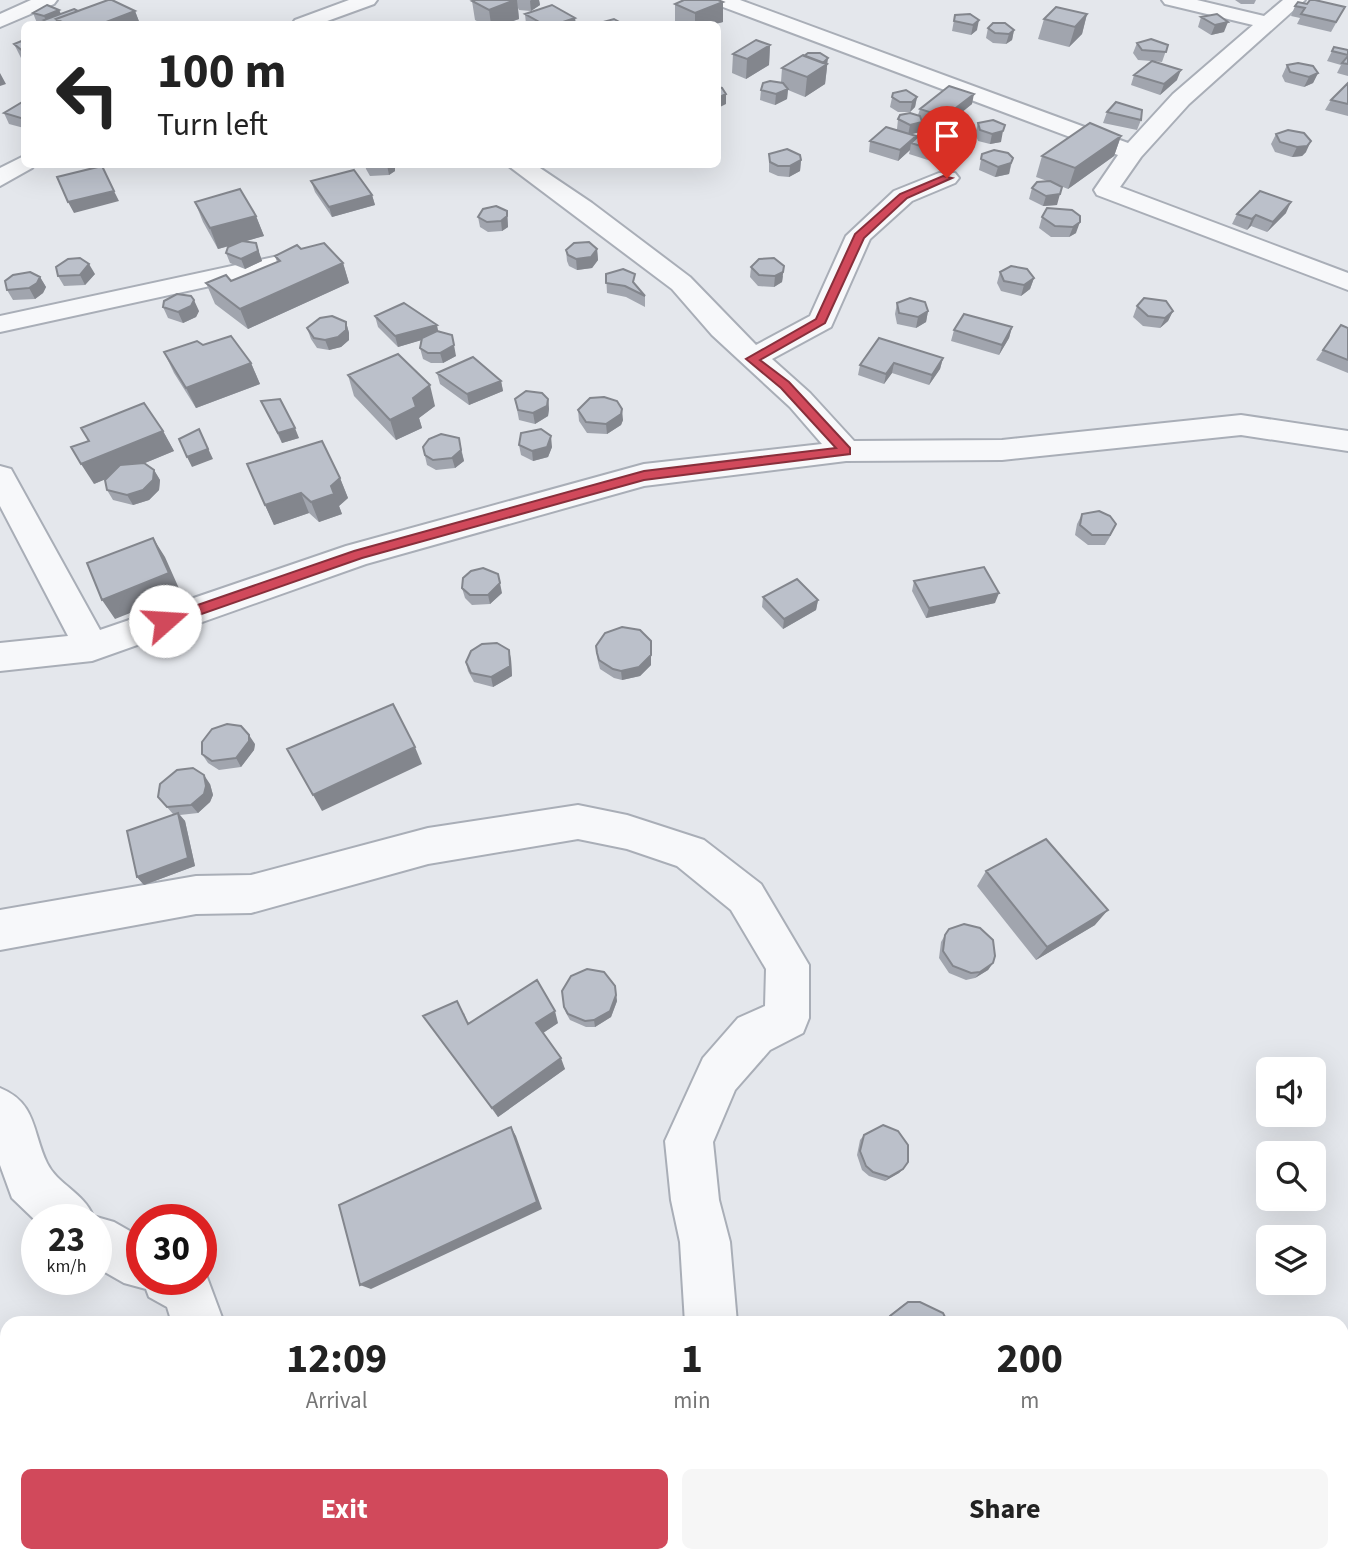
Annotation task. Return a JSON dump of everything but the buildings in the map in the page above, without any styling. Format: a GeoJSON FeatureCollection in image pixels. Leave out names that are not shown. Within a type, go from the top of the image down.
{"type":"FeatureCollection","features":[{"type":"Feature","properties":{"kind":"street"},"geometry":{"type":"LineString","coordinates":[[0,21],[47,0]]}},
{"type":"Feature","properties":{"kind":"street"},"geometry":{"type":"LineString","coordinates":[[316,21],[368,0]]}},
{"type":"Feature","properties":{"kind":"street"},"geometry":{"type":"LineString","coordinates":[[722,0],[757,5],[1132,152]]}},
{"type":"Feature","properties":{"kind":"street"},"geometry":{"type":"LineString","coordinates":[[1171,0],[1268,23]]}},
{"type":"Feature","properties":{"kind":"street"},"geometry":{"type":"LineString","coordinates":[[1295,0],[1181,99],[1132,152],[1106,190],[1348,282]]}},
{"type":"Feature","properties":{"kind":"street"},"geometry":{"type":"LineString","coordinates":[[0,178],[21,165]]}},
{"type":"Feature","properties":{"kind":"street"},"geometry":{"type":"LineString","coordinates":[[523,168],[583,208],[681,283],[752,359],[785,385],[846,451]]}},
{"type":"Feature","properties":{"kind":"street"},"geometry":{"type":"LineString","coordinates":[[752,359],[821,321],[859,236],[903,196],[947,178]]}},
{"type":"Feature","properties":{"kind":"street"},"geometry":{"type":"LineString","coordinates":[[0,324],[312,257]]}},
{"type":"Feature","properties":{"kind":"street"},"geometry":{"type":"LineString","coordinates":[[0,657],[92,647],[358,554],[644,475],[846,451],[1002,450],[1241,425],[1348,443]]}},
{"type":"Feature","properties":{"kind":"street"},"geometry":{"type":"LineString","coordinates":[[0,478],[92,647]]}},
{"type":"Feature","properties":{"kind":"street"},"geometry":{"type":"LineString","coordinates":[[0,930],[196,895],[251,894],[428,846],[578,821],[627,832],[690,853],[746,897],[788,965],[787,1018],[754,1034],[719,1074],[690,1142],[695,1200],[705,1242],[710,1316]]}},
{"type":"Feature","properties":{"kind":"street"},"geometry":{"type":"LineString","coordinates":[[0,1111],[11,1126],[29,1181],[53,1204]]}},
{"type":"Feature","properties":{"kind":"street"},"geometry":{"type":"LineString","coordinates":[[189,1295],[196,1316]]}},
{"type":"Feature","properties":{"kind":"route"},"geometry":{"type":"LineString","coordinates":[[165,621],[358,554],[644,475],[846,451],[770,370],[752,359],[821,321],[859,236],[903,196],[947,178]]}}]}
